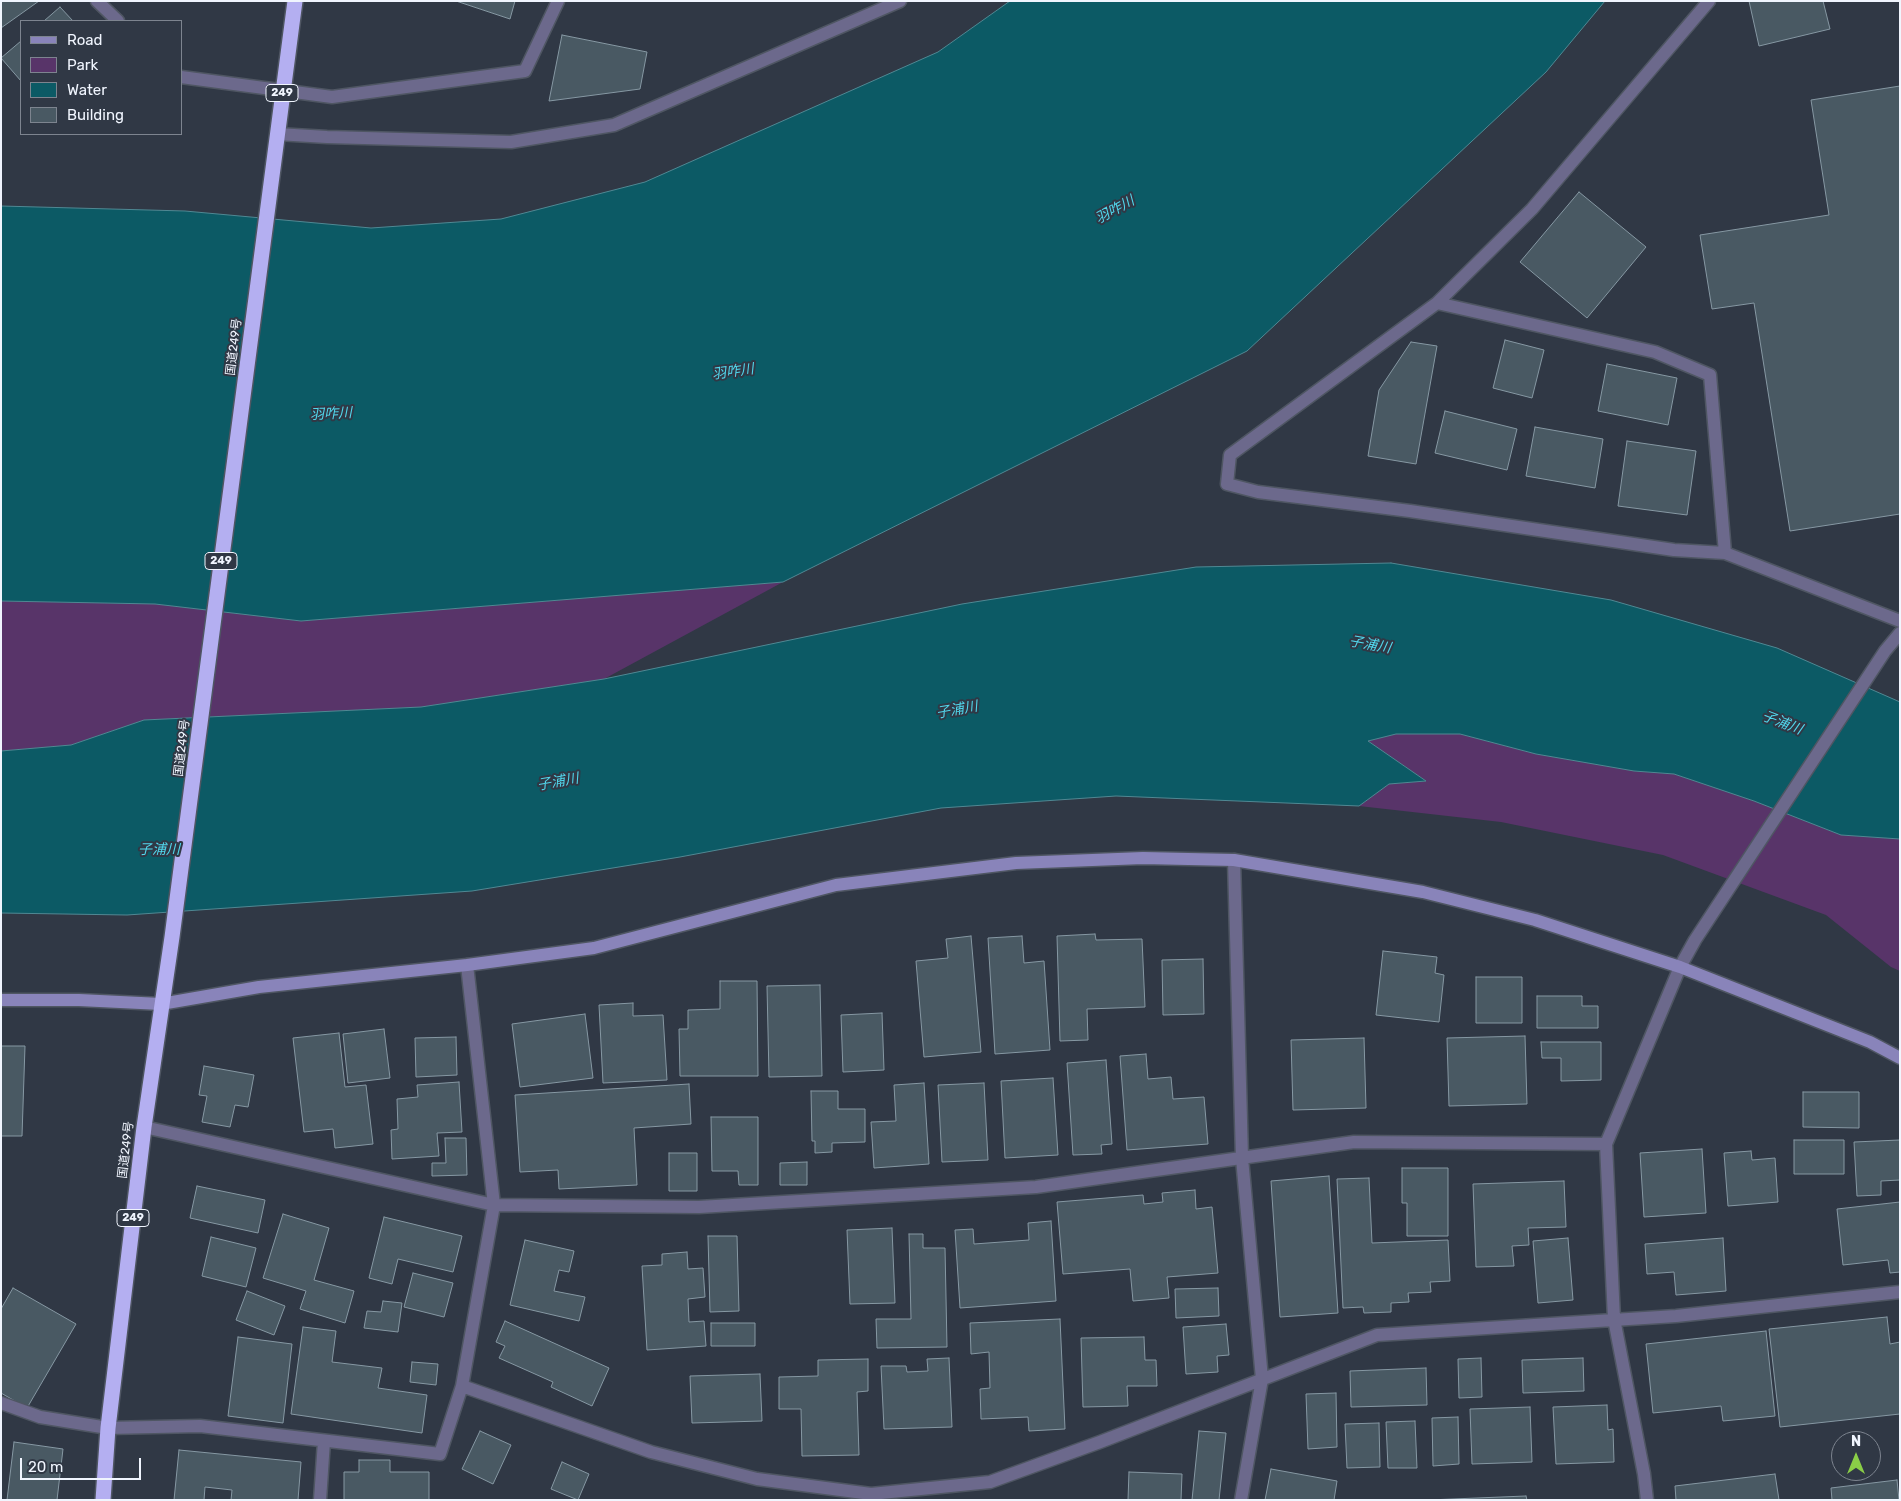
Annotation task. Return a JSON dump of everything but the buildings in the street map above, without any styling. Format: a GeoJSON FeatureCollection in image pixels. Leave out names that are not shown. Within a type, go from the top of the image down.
{"type":"FeatureCollection","features":[{"type":"Feature","properties":{"kind":"highway","name":"国道249号"},"geometry":{"type":"LineString","coordinates":[[103,1500],[108,1428],[144,1127],[172,937],[295,1]]}},
{"type":"Feature","properties":{"kind":"street"},"geometry":{"type":"LineString","coordinates":[[97,1],[117,20]]}},
{"type":"Feature","properties":{"kind":"street"},"geometry":{"type":"LineString","coordinates":[[182,77],[332,97],[525,71],[558,1]]}},
{"type":"Feature","properties":{"kind":"street"},"geometry":{"type":"LineString","coordinates":[[277,134],[327,138],[511,142],[614,125],[900,1]]}},
{"type":"Feature","properties":{"kind":"street"},"geometry":{"type":"LineString","coordinates":[[1710,1],[1532,209],[1437,303],[1230,455],[1227,484],[1258,492],[1410,511],[1674,550],[1725,553],[1900,621]]}},
{"type":"Feature","properties":{"kind":"street"},"geometry":{"type":"LineString","coordinates":[[1437,303],[1655,352],[1710,375],[1725,553]]}},
{"type":"Feature","properties":{"kind":"street"},"geometry":{"type":"LineString","coordinates":[[1647,1500],[1644,1474],[1614,1319],[1606,1144],[1680,966],[1695,940],[1885,651],[1900,633]]}},
{"type":"Feature","properties":{"kind":"street"},"geometry":{"type":"LineString","coordinates":[[1,1000],[79,1000],[161,1004],[259,987],[467,965],[594,948],[836,885],[1016,863],[1143,858],[1234,860],[1423,892],[1535,920],[1680,966],[1870,1042],[1900,1058]]}},
{"type":"Feature","properties":{"kind":"street"},"geometry":{"type":"LineString","coordinates":[[1234,860],[1242,1158],[1262,1379],[1242,1500]]}},
{"type":"Feature","properties":{"kind":"street"},"geometry":{"type":"LineString","coordinates":[[1,1403],[40,1417],[108,1428],[200,1426],[440,1454],[462,1386],[494,1205],[467,965]]}},
{"type":"Feature","properties":{"kind":"street"},"geometry":{"type":"LineString","coordinates":[[144,1127],[494,1205],[699,1207],[1036,1187],[1354,1142],[1606,1144]]}},
{"type":"Feature","properties":{"kind":"street"},"geometry":{"type":"LineString","coordinates":[[462,1386],[650,1452],[757,1479],[871,1494],[990,1482],[1100,1442],[1377,1335],[1676,1316],[1900,1292]]}},
{"type":"Feature","properties":{"kind":"street"},"geometry":{"type":"LineString","coordinates":[[320,1500],[324,1441]]}},
{"type":"Feature","properties":{"kind":"green space"},"geometry":{"type":"Polygon","coordinates":[[[783,582],[604,679],[421,707],[144,720],[71,745],[1,751],[1,601],[155,604],[301,621],[783,582]]]}},
{"type":"Feature","properties":{"kind":"green space"},"geometry":{"type":"Polygon","coordinates":[[[1396,734],[1460,734],[1536,754],[1634,771],[1674,774],[1754,801],[1841,835],[1900,839],[1900,971],[1891,967],[1826,915],[1663,855],[1501,822],[1359,806],[1389,784],[1426,781],[1368,741],[1396,734]]]}},
{"type":"Feature","properties":{"kind":"water","name":"羽咋川"},"geometry":{"type":"Polygon","coordinates":[[[1010,1],[1605,1],[1546,72],[1247,351],[783,582],[301,621],[155,604],[1,601],[1,206],[185,211],[371,228],[501,219],[645,182],[938,52],[1010,1]]]}},
{"type":"Feature","properties":{"kind":"water","name":"子浦川"},"geometry":{"type":"Polygon","coordinates":[[[1391,563],[1611,600],[1777,648],[1900,702],[1900,839],[1841,835],[1754,801],[1674,774],[1634,771],[1536,754],[1460,734],[1396,734],[1368,741],[1426,781],[1389,784],[1359,806],[1116,796],[941,808],[680,857],[472,891],[127,915],[1,913],[1,751],[71,745],[144,720],[421,707],[604,679],[962,604],[1196,567],[1391,563]]]}}]}
